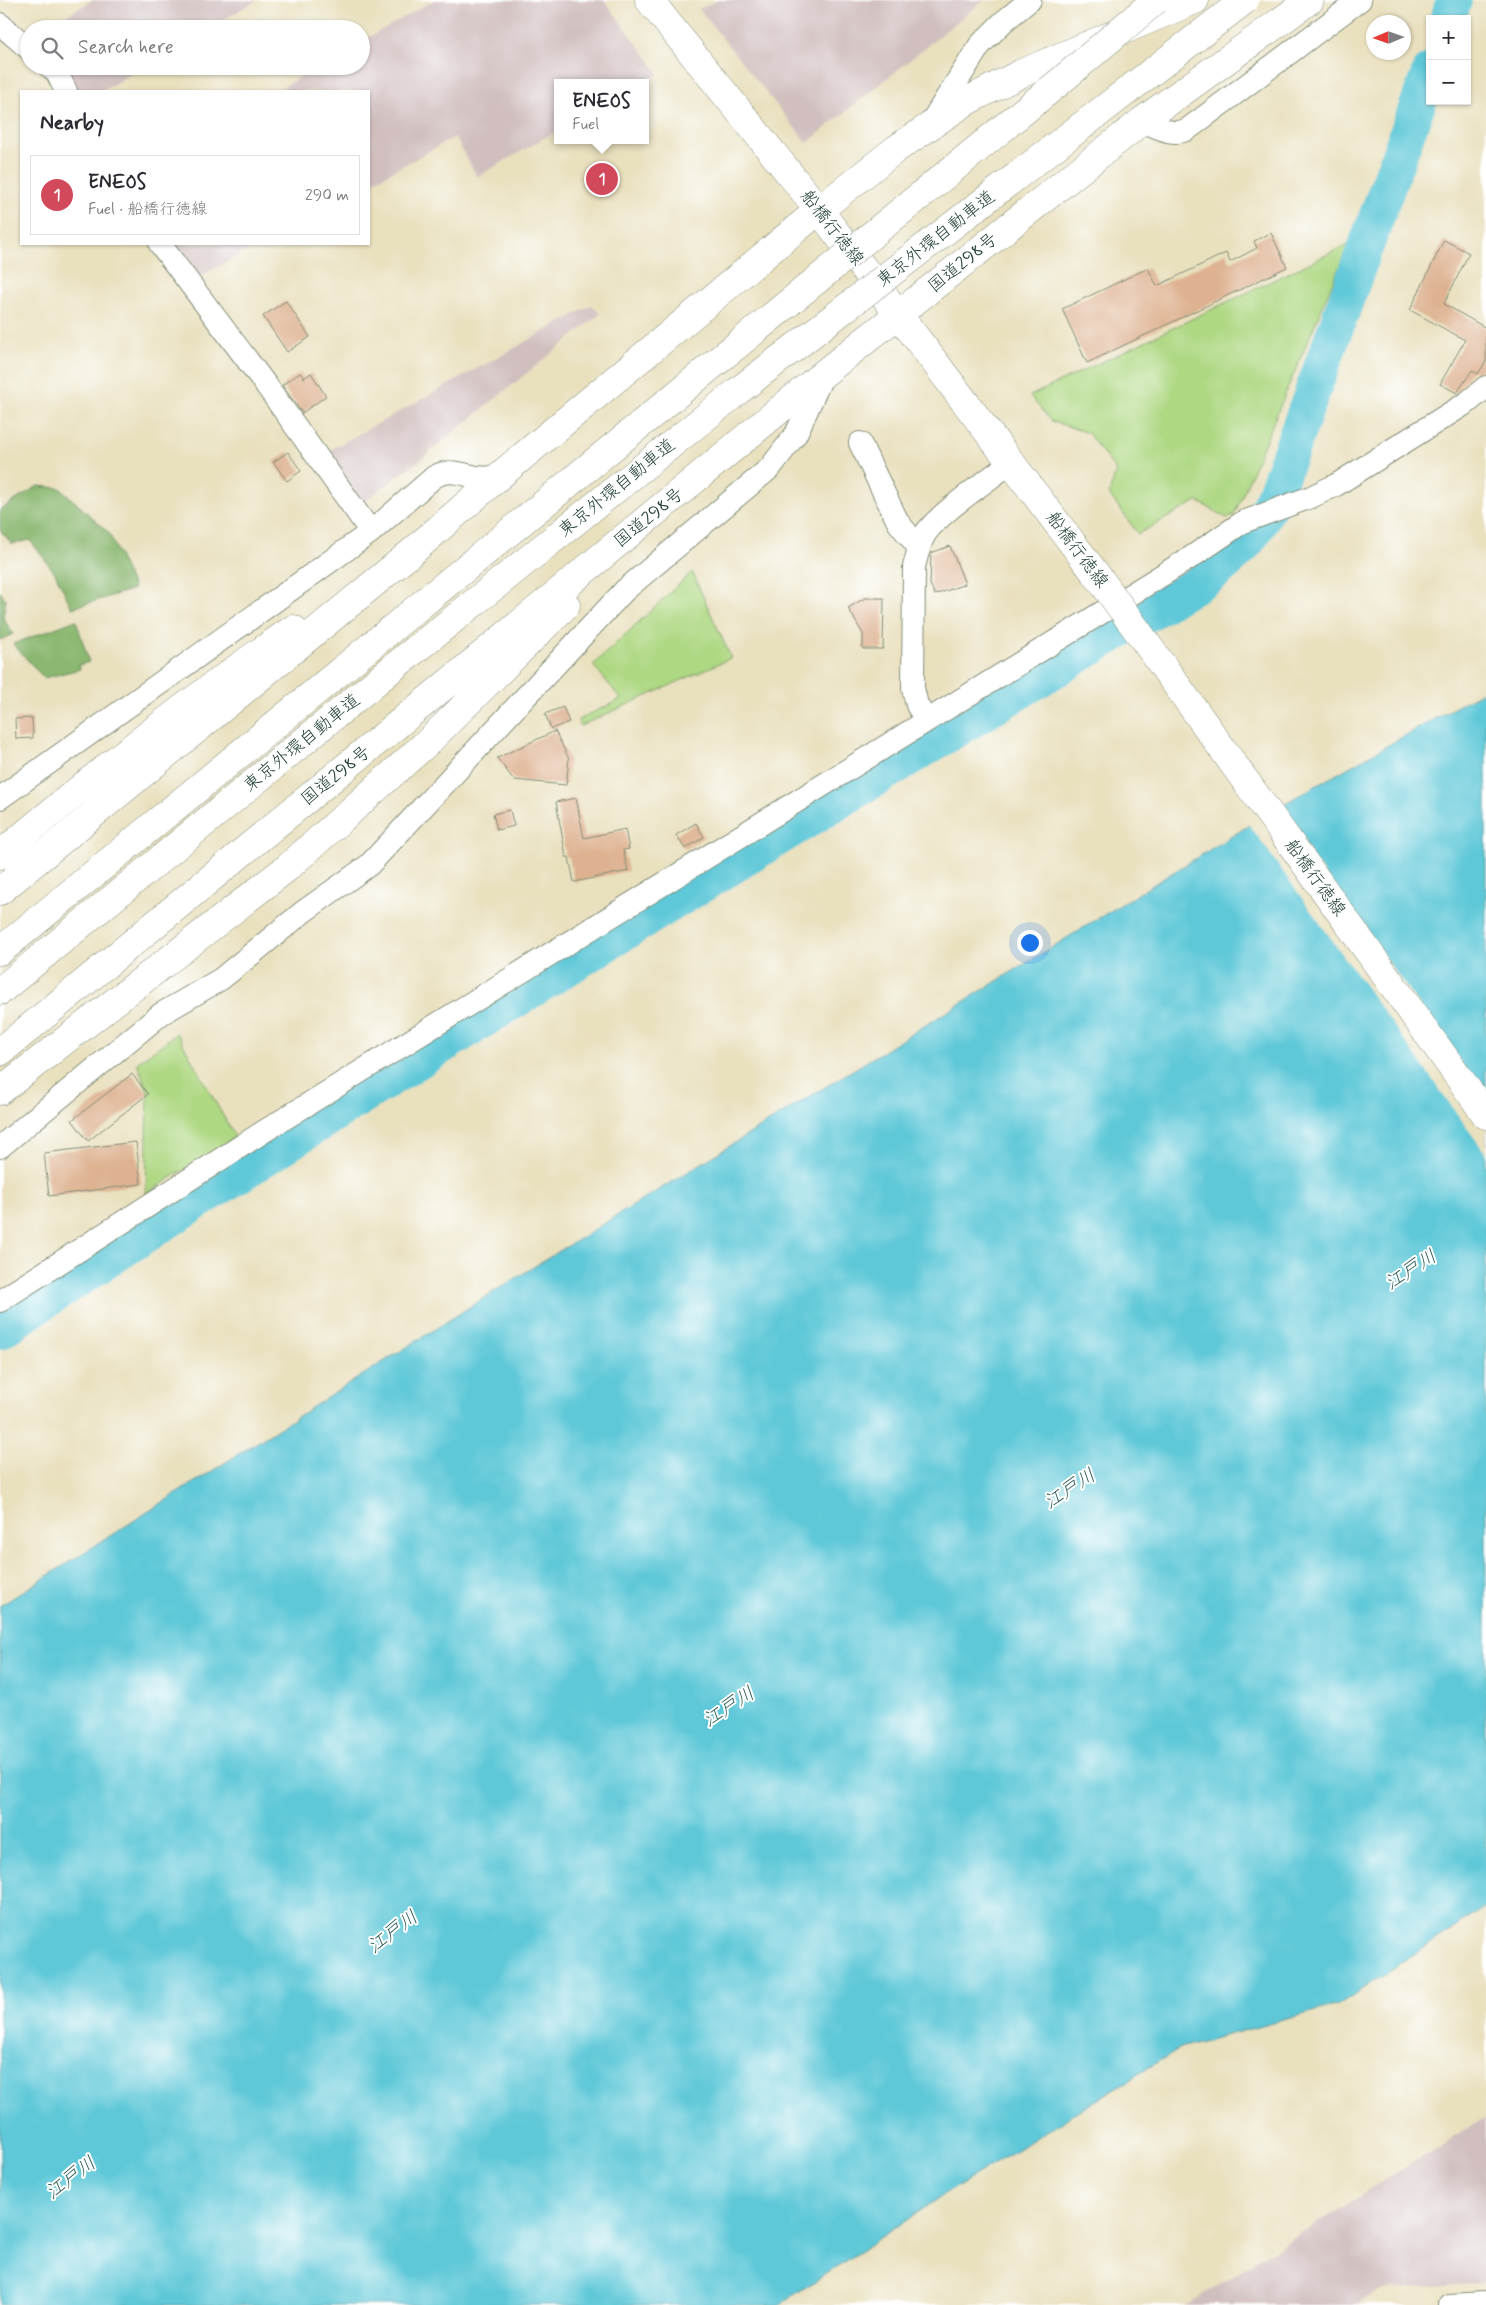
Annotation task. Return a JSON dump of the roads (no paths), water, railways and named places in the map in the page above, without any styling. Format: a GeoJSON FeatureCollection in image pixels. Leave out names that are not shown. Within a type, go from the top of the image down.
{"type":"FeatureCollection","features":[{"type":"Feature","properties":{"kind":"main road","name":"船橋行徳線"},"geometry":{"type":"LineString","coordinates":[[649,0],[819,210],[1105,586],[1486,1115]]}},
{"type":"Feature","properties":{"kind":"main road","name":"東京外環自動車道"},"geometry":{"type":"LineString","coordinates":[[0,951],[1063,79],[1156,0]]}},
{"type":"Feature","properties":{"kind":"main road"},"geometry":{"type":"LineString","coordinates":[[0,891],[412,552],[498,477],[819,210],[896,149],[967,101],[1022,73],[1195,0]]}},
{"type":"Feature","properties":{"kind":"main road","name":"東京外環自動車道"},"geometry":{"type":"LineString","coordinates":[[0,991],[400,662],[738,391],[1245,0]]}},
{"type":"Feature","properties":{"kind":"main road","name":"国道298号"},"geometry":{"type":"LineString","coordinates":[[0,1052],[824,374],[1142,121],[1310,0]]}},
{"type":"Feature","properties":{"kind":"main road"},"geometry":{"type":"LineString","coordinates":[[0,1091],[287,868],[474,697],[553,618],[646,520]]}},
{"type":"Feature","properties":{"kind":"main road"},"geometry":{"type":"LineString","coordinates":[[0,855],[104,768],[178,710],[342,596],[412,552]]}},
{"type":"Feature","properties":{"kind":"street"},"geometry":{"type":"LineString","coordinates":[[928,127],[980,45],[1003,22],[1030,0]]}},
{"type":"Feature","properties":{"kind":"street"},"geometry":{"type":"LineString","coordinates":[[1142,121],[1172,132],[1180,133],[1188,129],[1360,0]]}},
{"type":"Feature","properties":{"kind":"street"},"geometry":{"type":"LineString","coordinates":[[0,24],[20,41]]}},
{"type":"Feature","properties":{"kind":"street"},"geometry":{"type":"LineString","coordinates":[[58,75],[66,90]]}},
{"type":"Feature","properties":{"kind":"street"},"geometry":{"type":"LineString","coordinates":[[161,245],[266,385],[371,532]]}},
{"type":"Feature","properties":{"kind":"street"},"geometry":{"type":"LineString","coordinates":[[0,1147],[161,1014],[221,979],[303,912],[373,860],[624,590],[770,468],[796,434],[824,374]]}},
{"type":"Feature","properties":{"kind":"street"},"geometry":{"type":"LineString","coordinates":[[0,1301],[263,1132],[1193,556],[1243,522],[1311,497],[1336,484],[1468,402],[1486,387]]}},
{"type":"Feature","properties":{"kind":"street"},"geometry":{"type":"LineString","coordinates":[[860,443],[898,522],[919,548]]}},
{"type":"Feature","properties":{"kind":"street"},"geometry":{"type":"LineString","coordinates":[[926,720],[917,705],[913,688],[914,567],[919,548],[925,534],[938,521],[1011,462]]}},
{"type":"Feature","properties":{"kind":"street"},"geometry":{"type":"LineString","coordinates":[[0,798],[371,532],[442,472],[452,471],[479,477],[498,477]]}},
{"type":"Feature","properties":{"kind":"street"},"geometry":{"type":"LineString","coordinates":[[1457,2305],[1486,2303]]}},
{"type":"Feature","properties":{"kind":"water","name":"江戸川"},"geometry":{"type":"Polygon","coordinates":[[[1486,690],[1486,1907],[1338,2005],[1180,2048],[944,2195],[779,2305],[0,2305],[0,1606],[498,1289],[1287,802],[1486,690]]]}},
{"type":"Feature","properties":{"kind":"waterway"},"geometry":{"type":"LineString","coordinates":[[1449,15],[1454,0]]}},
{"type":"Feature","properties":{"kind":"waterway"},"geometry":{"type":"LineString","coordinates":[[0,1331],[149,1233],[450,1041],[1210,576],[1233,557],[1256,528],[1276,491],[1426,82]]}},
{"type":"Feature","properties":{"kind":"place","name":"ENEOS"},"geometry":{"type":"Point","coordinates":[602,179]}}]}
